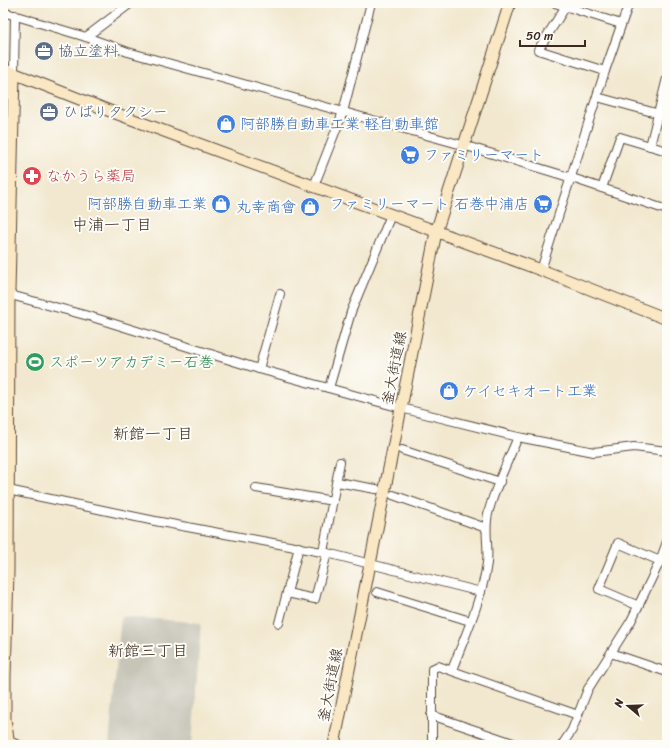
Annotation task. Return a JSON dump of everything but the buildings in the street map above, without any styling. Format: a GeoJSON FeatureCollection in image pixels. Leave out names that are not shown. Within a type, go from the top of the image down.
{"type":"FeatureCollection","features":[{"type":"Feature","properties":{"kind":"street"},"geometry":{"type":"LineString","coordinates":[[86,37],[131,3]]}},
{"type":"Feature","properties":{"kind":"street"},"geometry":{"type":"LineString","coordinates":[[314,186],[343,112],[371,3]]}},
{"type":"Feature","properties":{"kind":"street","name":"釜大街道線"},"geometry":{"type":"LineString","coordinates":[[334,745],[436,232],[510,3]]}},
{"type":"Feature","properties":{"kind":"street"},"geometry":{"type":"LineString","coordinates":[[555,3],[621,24]]}},
{"type":"Feature","properties":{"kind":"street"},"geometry":{"type":"LineString","coordinates":[[541,270],[572,178],[605,71],[629,3]]}},
{"type":"Feature","properties":{"kind":"street"},"geometry":{"type":"LineString","coordinates":[[566,6],[538,50],[605,71]]}},
{"type":"Feature","properties":{"kind":"street"},"geometry":{"type":"LineString","coordinates":[[3,12],[86,37],[128,52],[464,146],[572,178],[667,210]]}},
{"type":"Feature","properties":{"kind":"street"},"geometry":{"type":"LineString","coordinates":[[15,15],[8,71],[5,712],[7,742],[19,745]]}},
{"type":"Feature","properties":{"kind":"street"},"geometry":{"type":"LineString","coordinates":[[8,71],[541,270],[667,319]]}},
{"type":"Feature","properties":{"kind":"street"},"geometry":{"type":"LineString","coordinates":[[650,146],[657,113],[667,78]]}},
{"type":"Feature","properties":{"kind":"street"},"geometry":{"type":"LineString","coordinates":[[597,97],[667,116]]}},
{"type":"Feature","properties":{"kind":"street"},"geometry":{"type":"LineString","coordinates":[[602,188],[620,138],[667,151]]}},
{"type":"Feature","properties":{"kind":"street"},"geometry":{"type":"LineString","coordinates":[[329,388],[351,312],[391,215]]}},
{"type":"Feature","properties":{"kind":"street"},"geometry":{"type":"LineString","coordinates":[[6,293],[92,317],[259,369],[401,408],[518,437],[594,452],[634,447],[667,451]]}},
{"type":"Feature","properties":{"kind":"street"},"geometry":{"type":"LineString","coordinates":[[259,369],[280,294]]}},
{"type":"Feature","properties":{"kind":"street"},"geometry":{"type":"LineString","coordinates":[[452,670],[480,592],[487,561],[486,528],[488,514],[518,437]]}},
{"type":"Feature","properties":{"kind":"street"},"geometry":{"type":"LineString","coordinates":[[402,450],[500,482]]}},
{"type":"Feature","properties":{"kind":"street"},"geometry":{"type":"LineString","coordinates":[[287,593],[315,599],[325,553],[340,462]]}},
{"type":"Feature","properties":{"kind":"street"},"geometry":{"type":"LineString","coordinates":[[337,482],[376,489]]}},
{"type":"Feature","properties":{"kind":"street"},"geometry":{"type":"LineString","coordinates":[[6,486],[162,522],[299,547],[480,592]]}},
{"type":"Feature","properties":{"kind":"street"},"geometry":{"type":"LineString","coordinates":[[256,488],[333,501]]}},
{"type":"Feature","properties":{"kind":"street"},"geometry":{"type":"LineString","coordinates":[[393,495],[486,528]]}},
{"type":"Feature","properties":{"kind":"street"},"geometry":{"type":"LineString","coordinates":[[562,745],[572,730],[588,689],[638,606],[660,561],[667,542]]}},
{"type":"Feature","properties":{"kind":"street"},"geometry":{"type":"LineString","coordinates":[[638,606],[599,589],[618,543],[660,561]]}},
{"type":"Feature","properties":{"kind":"street"},"geometry":{"type":"LineString","coordinates":[[279,623],[299,547]]}},
{"type":"Feature","properties":{"kind":"street"},"geometry":{"type":"LineString","coordinates":[[377,592],[470,621]]}},
{"type":"Feature","properties":{"kind":"street"},"geometry":{"type":"LineString","coordinates":[[611,653],[667,672]]}},
{"type":"Feature","properties":{"kind":"street"},"geometry":{"type":"LineString","coordinates":[[432,745],[432,669],[438,666],[578,715]]}},
{"type":"Feature","properties":{"kind":"street"},"geometry":{"type":"LineString","coordinates":[[431,715],[513,743],[513,745]]}},
{"type":"Feature","properties":{"kind":"shaded area"},"geometry":{"type":"Polygon","coordinates":[[[121,616],[201,623],[192,745],[109,745],[121,616]]]}},
{"type":"Feature","properties":{"kind":"place","name":"協立塗料"},"geometry":{"type":"Point","coordinates":[44,51]}},
{"type":"Feature","properties":{"kind":"place","name":"ひばりタクシー"},"geometry":{"type":"Point","coordinates":[49,112]}},
{"type":"Feature","properties":{"kind":"place","name":"阿部勝自動車工業 軽自動車館"},"geometry":{"type":"Point","coordinates":[226,124]}},
{"type":"Feature","properties":{"kind":"place","name":"ファミリーマート"},"geometry":{"type":"Point","coordinates":[410,155]}},
{"type":"Feature","properties":{"kind":"place","name":"なかうら薬局"},"geometry":{"type":"Point","coordinates":[32,176]}},
{"type":"Feature","properties":{"kind":"place","name":"阿部勝自動車工業"},"geometry":{"type":"Point","coordinates":[221,204]}},
{"type":"Feature","properties":{"kind":"place","name":"ファミリーマート 石巻中浦店"},"geometry":{"type":"Point","coordinates":[543,204]}},
{"type":"Feature","properties":{"kind":"place","name":"丸幸商會"},"geometry":{"type":"Point","coordinates":[310,207]}},
{"type":"Feature","properties":{"kind":"place","name":"スポーツアカデミー石巻"},"geometry":{"type":"Point","coordinates":[35,362]}},
{"type":"Feature","properties":{"kind":"place","name":"ケイセキオート工業"},"geometry":{"type":"Point","coordinates":[449,391]}},
{"type":"Feature","properties":{"kind":"district","name":"中浦一丁目"},"geometry":{"type":"Point","coordinates":[112,224]}},
{"type":"Feature","properties":{"kind":"district","name":"新館一丁目"},"geometry":{"type":"Point","coordinates":[153,433]}},
{"type":"Feature","properties":{"kind":"district","name":"新館三丁目"},"geometry":{"type":"Point","coordinates":[148,650]}}]}
